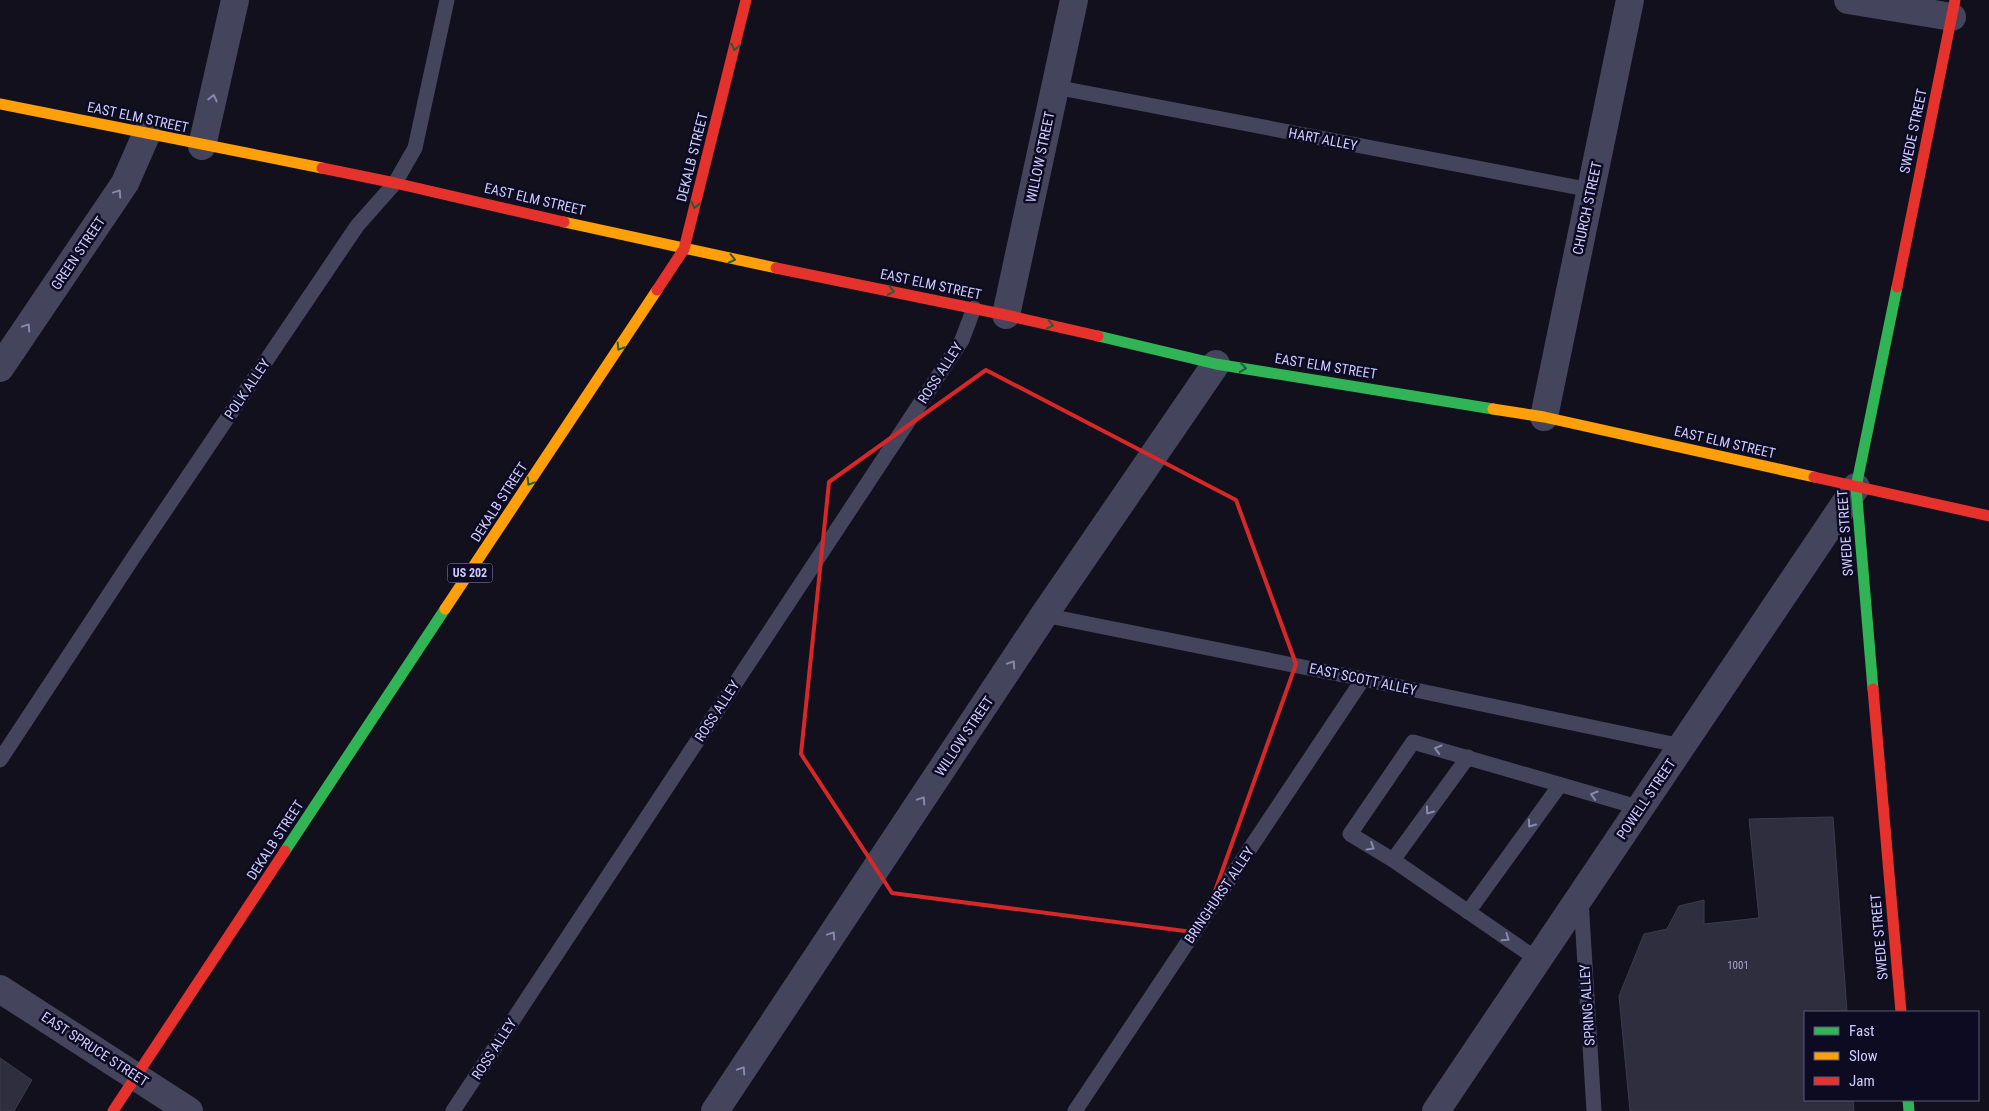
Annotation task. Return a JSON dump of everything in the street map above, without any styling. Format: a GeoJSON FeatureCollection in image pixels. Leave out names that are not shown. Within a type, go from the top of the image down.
{"type":"FeatureCollection","features":[{"type":"Feature","properties":{"kind":"main road","name":"DEKALB STREET"},"geometry":{"type":"LineString","coordinates":[[113,1111],[684,249],[746,0]]}},
{"type":"Feature","properties":{"kind":"main road","name":"SWEDE STREET"},"geometry":{"type":"LineString","coordinates":[[1901,1011],[1856,487],[1954,9]]}},
{"type":"Feature","properties":{"kind":"main road","name":"EAST ELM STREET"},"geometry":{"type":"LineString","coordinates":[[0,104],[147,133],[202,146],[395,183],[684,249],[1006,315],[1216,364],[1544,417],[1989,516]]}},
{"type":"Feature","properties":{"kind":"street"},"geometry":{"type":"LineString","coordinates":[[202,146],[235,0]]}},
{"type":"Feature","properties":{"kind":"street","name":"WILLOW STREET"},"geometry":{"type":"LineString","coordinates":[[1006,315],[1074,0]]}},
{"type":"Feature","properties":{"kind":"street","name":"CHURCH STREET"},"geometry":{"type":"LineString","coordinates":[[1544,417],[1630,0]]}},
{"type":"Feature","properties":{"kind":"street"},"geometry":{"type":"LineString","coordinates":[[1848,0],[1954,9]]}},
{"type":"Feature","properties":{"kind":"street","name":"GREEN STREET"},"geometry":{"type":"LineString","coordinates":[[0,368],[125,183],[147,133]]}},
{"type":"Feature","properties":{"kind":"street","name":"WILLOW STREET"},"geometry":{"type":"LineString","coordinates":[[715,1111],[1044,615],[1216,364]]}},
{"type":"Feature","properties":{"kind":"street","name":"POWELL STREET"},"geometry":{"type":"LineString","coordinates":[[1436,1111],[1856,487]]}},
{"type":"Feature","properties":{"kind":"street","name":"EAST SPRUCE STREET"},"geometry":{"type":"LineString","coordinates":[[0,989],[189,1111]]}},
{"type":"Feature","properties":{"kind":"lane","name":"POLK ALLEY"},"geometry":{"type":"LineString","coordinates":[[0,760],[135,555],[358,226],[395,183],[415,148],[447,0]]}},
{"type":"Feature","properties":{"kind":"lane","name":"HART ALLEY"},"geometry":{"type":"LineString","coordinates":[[1055,87],[1591,190]]}},
{"type":"Feature","properties":{"kind":"lane","name":"ROSS ALLEY"},"geometry":{"type":"LineString","coordinates":[[453,1111],[962,340],[974,308]]}},
{"type":"Feature","properties":{"kind":"lane","name":"EAST SCOTT ALLEY"},"geometry":{"type":"LineString","coordinates":[[1044,615],[1682,746]]}},
{"type":"Feature","properties":{"kind":"lane","name":"BRINGHURST ALLEY"},"geometry":{"type":"LineString","coordinates":[[1075,1111],[1363,679]]}},
{"type":"Feature","properties":{"kind":"lane"},"geometry":{"type":"LineString","coordinates":[[1538,960],[1393,860],[1350,834],[1413,742],[1640,808]]}},
{"type":"Feature","properties":{"kind":"lane"},"geometry":{"type":"LineString","coordinates":[[1393,860],[1468,758]]}},
{"type":"Feature","properties":{"kind":"lane"},"geometry":{"type":"LineString","coordinates":[[1468,912],[1560,785]]}},
{"type":"Feature","properties":{"kind":"lane","name":"SPRING ALLEY"},"geometry":{"type":"LineString","coordinates":[[1580,898],[1594,1111]]}},
{"type":"Feature","properties":{"kind":"highlighted area"},"geometry":{"type":"Polygon","coordinates":[[[986,370],[1236,500],[1296,664],[1200,933],[892,893],[801,754],[829,482],[986,370]]]}},
{"type":"Feature","properties":{"kind":"building"},"geometry":{"type":"Polygon","coordinates":[[[1833,817],[1847,1011],[1804,1011],[1804,1101],[1853,1101],[1854,1111],[1630,1111],[1619,996],[1644,934],[1667,929],[1679,906],[1704,900],[1704,924],[1759,918],[1749,819],[1833,817]]]}},
{"type":"Feature","properties":{"kind":"building"},"geometry":{"type":"Polygon","coordinates":[[[0,1058],[32,1080],[14,1111],[0,1111],[0,1058]]]}},
{"type":"Feature","properties":{"kind":"traffic: fast"},"geometry":{"type":"LineString","coordinates":[[1873,689],[1856,487],[1897,287]]}},
{"type":"Feature","properties":{"kind":"traffic: fast"},"geometry":{"type":"LineString","coordinates":[[1098,336],[1216,364],[1493,409]]}},
{"type":"Feature","properties":{"kind":"traffic: fast"},"geometry":{"type":"LineString","coordinates":[[285,851],[445,609]]}},
{"type":"Feature","properties":{"kind":"traffic: fast"},"geometry":{"type":"LineString","coordinates":[[1908,1101],[1909,1111]]}},
{"type":"Feature","properties":{"kind":"traffic: slow"},"geometry":{"type":"LineString","coordinates":[[0,104],[322,168]]}},
{"type":"Feature","properties":{"kind":"traffic: slow"},"geometry":{"type":"LineString","coordinates":[[564,222],[776,268]]}},
{"type":"Feature","properties":{"kind":"traffic: slow"},"geometry":{"type":"LineString","coordinates":[[445,609],[657,290]]}},
{"type":"Feature","properties":{"kind":"traffic: slow"},"geometry":{"type":"LineString","coordinates":[[1493,409],[1544,417],[1814,477]]}},
{"type":"Feature","properties":{"kind":"traffic: jam"},"geometry":{"type":"LineString","coordinates":[[657,290],[684,249],[746,0]]}},
{"type":"Feature","properties":{"kind":"traffic: jam"},"geometry":{"type":"LineString","coordinates":[[1897,287],[1955,0]]}},
{"type":"Feature","properties":{"kind":"traffic: jam"},"geometry":{"type":"LineString","coordinates":[[322,168],[564,222]]}},
{"type":"Feature","properties":{"kind":"traffic: jam"},"geometry":{"type":"LineString","coordinates":[[776,268],[1006,315],[1098,336]]}},
{"type":"Feature","properties":{"kind":"traffic: jam"},"geometry":{"type":"LineString","coordinates":[[1814,477],[1989,516]]}},
{"type":"Feature","properties":{"kind":"traffic: jam"},"geometry":{"type":"LineString","coordinates":[[1873,689],[1901,1011]]}},
{"type":"Feature","properties":{"kind":"traffic: jam"},"geometry":{"type":"LineString","coordinates":[[113,1111],[285,851]]}}]}
